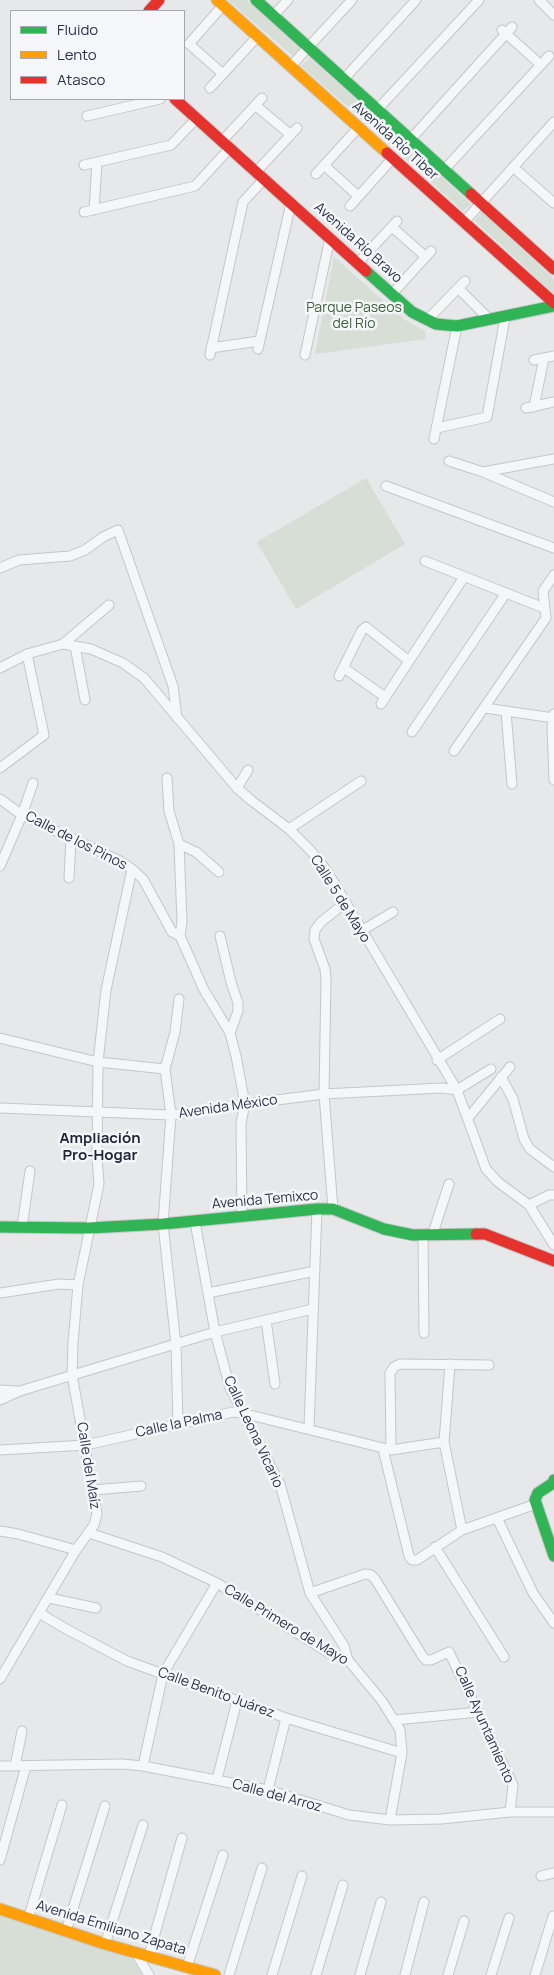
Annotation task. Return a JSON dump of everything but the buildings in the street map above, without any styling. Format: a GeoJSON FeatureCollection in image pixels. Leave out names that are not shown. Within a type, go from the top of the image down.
{"type":"FeatureCollection","features":[{"type":"Feature","properties":{"kind":"street"},"geometry":{"type":"LineString","coordinates":[[150,10],[160,0]]}},
{"type":"Feature","properties":{"kind":"street","name":"Avenida Río Tiber"},"geometry":{"type":"LineString","coordinates":[[256,0],[554,269]]}},
{"type":"Feature","properties":{"kind":"street"},"geometry":{"type":"LineString","coordinates":[[273,16],[288,0]]}},
{"type":"Feature","properties":{"kind":"street"},"geometry":{"type":"LineString","coordinates":[[290,67],[352,0]]}},
{"type":"Feature","properties":{"kind":"street"},"geometry":{"type":"LineString","coordinates":[[343,80],[416,0]]}},
{"type":"Feature","properties":{"kind":"street"},"geometry":{"type":"LineString","coordinates":[[377,110],[474,2]]}},
{"type":"Feature","properties":{"kind":"street"},"geometry":{"type":"LineString","coordinates":[[537,2],[554,15]]}},
{"type":"Feature","properties":{"kind":"street"},"geometry":{"type":"LineString","coordinates":[[217,5],[189,44],[223,74]]}},
{"type":"Feature","properties":{"kind":"street","name":"Avenida Río Tiber"},"geometry":{"type":"LineString","coordinates":[[217,5],[258,37],[554,305]]}},
{"type":"Feature","properties":{"kind":"street"},"geometry":{"type":"LineString","coordinates":[[410,140],[507,30],[541,65]]}},
{"type":"Feature","properties":{"kind":"street"},"geometry":{"type":"LineString","coordinates":[[210,88],[258,37]]}},
{"type":"Feature","properties":{"kind":"street"},"geometry":{"type":"LineString","coordinates":[[444,170],[549,56]]}},
{"type":"Feature","properties":{"kind":"street"},"geometry":{"type":"LineString","coordinates":[[87,116],[156,100]]}},
{"type":"Feature","properties":{"kind":"street","name":"Avenida Río Bravo"},"geometry":{"type":"LineString","coordinates":[[176,100],[412,312],[436,324],[456,326],[505,318],[554,305]]}},
{"type":"Feature","properties":{"kind":"street"},"geometry":{"type":"LineString","coordinates":[[84,212],[195,186],[258,101],[294,132],[260,175],[243,202],[211,351],[258,345],[291,203]]}},
{"type":"Feature","properties":{"kind":"street"},"geometry":{"type":"LineString","coordinates":[[84,165],[171,145],[197,118]]}},
{"type":"Feature","properties":{"kind":"street"},"geometry":{"type":"LineString","coordinates":[[463,222],[554,122]]}},
{"type":"Feature","properties":{"kind":"street"},"geometry":{"type":"LineString","coordinates":[[316,174],[358,128]]}},
{"type":"Feature","properties":{"kind":"street"},"geometry":{"type":"LineString","coordinates":[[350,206],[392,158]]}},
{"type":"Feature","properties":{"kind":"street"},"geometry":{"type":"LineString","coordinates":[[94,210],[96,162]]}},
{"type":"Feature","properties":{"kind":"street"},"geometry":{"type":"LineString","coordinates":[[324,165],[358,196]]}},
{"type":"Feature","properties":{"kind":"street"},"geometry":{"type":"LineString","coordinates":[[513,167],[554,202]]}},
{"type":"Feature","properties":{"kind":"street"},"geometry":{"type":"LineString","coordinates":[[358,263],[395,224],[428,254],[392,294]]}},
{"type":"Feature","properties":{"kind":"street"},"geometry":{"type":"LineString","coordinates":[[305,355],[330,238]]}},
{"type":"Feature","properties":{"kind":"street"},"geometry":{"type":"LineString","coordinates":[[427,320],[462,285],[490,320]]}},
{"type":"Feature","properties":{"kind":"street"},"geometry":{"type":"LineString","coordinates":[[437,428],[486,417],[505,318]]}},
{"type":"Feature","properties":{"kind":"street"},"geometry":{"type":"LineString","coordinates":[[434,439],[456,326]]}},
{"type":"Feature","properties":{"kind":"street"},"geometry":{"type":"LineString","coordinates":[[534,360],[554,356]]}},
{"type":"Feature","properties":{"kind":"street"},"geometry":{"type":"LineString","coordinates":[[544,358],[530,408],[554,402]]}},
{"type":"Feature","properties":{"kind":"street"},"geometry":{"type":"LineString","coordinates":[[483,472],[554,459]]}},
{"type":"Feature","properties":{"kind":"street"},"geometry":{"type":"LineString","coordinates":[[449,461],[483,472],[554,502]]}},
{"type":"Feature","properties":{"kind":"street"},"geometry":{"type":"LineString","coordinates":[[386,486],[554,548]]}},
{"type":"Feature","properties":{"kind":"street"},"geometry":{"type":"LineString","coordinates":[[0,568],[19,560],[70,556],[85,550],[103,537],[118,530],[173,686],[177,718]]}},
{"type":"Feature","properties":{"kind":"street"},"geometry":{"type":"LineString","coordinates":[[424,561],[544,608]]}},
{"type":"Feature","properties":{"kind":"street"},"geometry":{"type":"LineString","coordinates":[[454,751],[546,618],[543,591],[554,575]]}},
{"type":"Feature","properties":{"kind":"street"},"geometry":{"type":"LineString","coordinates":[[344,668],[383,700],[464,577]]}},
{"type":"Feature","properties":{"kind":"street"},"geometry":{"type":"LineString","coordinates":[[412,732],[506,593]]}},
{"type":"Feature","properties":{"kind":"street"},"geometry":{"type":"LineString","coordinates":[[64,644],[109,605]]}},
{"type":"Feature","properties":{"kind":"street"},"geometry":{"type":"LineString","coordinates":[[338,676],[344,668],[362,630],[366,627],[409,661]]}},
{"type":"Feature","properties":{"kind":"street","name":"Calle 5 de Mayo"},"geometry":{"type":"LineString","coordinates":[[0,668],[27,654],[64,644],[91,649],[123,663],[144,678],[237,788],[252,802],[288,828],[311,851],[327,871],[456,1090],[486,1169],[498,1182],[528,1205],[554,1245]]}},
{"type":"Feature","properties":{"kind":"street"},"geometry":{"type":"LineString","coordinates":[[75,646],[85,700]]}},
{"type":"Feature","properties":{"kind":"street"},"geometry":{"type":"LineString","coordinates":[[0,768],[44,735],[27,654]]}},
{"type":"Feature","properties":{"kind":"street"},"geometry":{"type":"LineString","coordinates":[[485,708],[554,717],[552,727],[554,780]]}},
{"type":"Feature","properties":{"kind":"street"},"geometry":{"type":"LineString","coordinates":[[506,712],[512,784]]}},
{"type":"Feature","properties":{"kind":"street"},"geometry":{"type":"LineString","coordinates":[[237,788],[248,770]]}},
{"type":"Feature","properties":{"kind":"street"},"geometry":{"type":"LineString","coordinates":[[167,778],[169,811],[179,844],[182,922],[180,936]]}},
{"type":"Feature","properties":{"kind":"street"},"geometry":{"type":"LineString","coordinates":[[288,828],[361,781]]}},
{"type":"Feature","properties":{"kind":"street"},"geometry":{"type":"LineString","coordinates":[[1,862],[22,815],[33,783]]}},
{"type":"Feature","properties":{"kind":"street","name":"Calle de los Pinos"},"geometry":{"type":"LineString","coordinates":[[0,799],[22,815],[120,861],[143,879],[172,932],[180,936],[204,990],[230,1033],[245,1104]]}},
{"type":"Feature","properties":{"kind":"street"},"geometry":{"type":"LineString","coordinates":[[69,878],[71,839]]}},
{"type":"Feature","properties":{"kind":"street"},"geometry":{"type":"LineString","coordinates":[[179,844],[196,852],[219,872]]}},
{"type":"Feature","properties":{"kind":"street","name":"Calle del Maíz"},"geometry":{"type":"LineString","coordinates":[[0,1679],[76,1550],[94,1524],[97,1514],[86,1444],[72,1375],[78,1285],[99,1184],[97,1157],[98,1062],[106,990],[132,869]]}},
{"type":"Feature","properties":{"kind":"street"},"geometry":{"type":"LineString","coordinates":[[333,1210],[324,1094],[326,979],[325,969],[314,940],[315,930],[321,922],[345,904]]}},
{"type":"Feature","properties":{"kind":"street"},"geometry":{"type":"LineString","coordinates":[[361,931],[393,912]]}},
{"type":"Feature","properties":{"kind":"street"},"geometry":{"type":"LineString","coordinates":[[220,936],[230,982],[238,1003],[238,1011],[230,1033]]}},
{"type":"Feature","properties":{"kind":"street"},"geometry":{"type":"LineString","coordinates":[[178,999],[175,1032],[165,1069],[171,1115],[163,1224],[176,1345],[178,1423]]}},
{"type":"Feature","properties":{"kind":"street"},"geometry":{"type":"LineString","coordinates":[[438,1060],[500,1019]]}},
{"type":"Feature","properties":{"kind":"street"},"geometry":{"type":"LineString","coordinates":[[0,1038],[98,1062],[165,1069]]}},
{"type":"Feature","properties":{"kind":"street"},"geometry":{"type":"LineString","coordinates":[[468,1118],[510,1068]]}},
{"type":"Feature","properties":{"kind":"street"},"geometry":{"type":"LineString","coordinates":[[456,1090],[491,1069]]}},
{"type":"Feature","properties":{"kind":"street"},"geometry":{"type":"LineString","coordinates":[[501,1077],[512,1099],[524,1139],[530,1149],[554,1167]]}},
{"type":"Feature","properties":{"kind":"street","name":"Avenida México"},"geometry":{"type":"LineString","coordinates":[[0,1108],[171,1115],[324,1094],[442,1088],[456,1090]]}},
{"type":"Feature","properties":{"kind":"street"},"geometry":{"type":"LineString","coordinates":[[242,1216],[241,1123],[245,1104]]}},
{"type":"Feature","properties":{"kind":"street"},"geometry":{"type":"LineString","coordinates":[[22,1227],[30,1171]]}},
{"type":"Feature","properties":{"kind":"street"},"geometry":{"type":"LineString","coordinates":[[424,1333],[428,1235],[450,1184]]}},
{"type":"Feature","properties":{"kind":"street"},"geometry":{"type":"LineString","coordinates":[[528,1205],[549,1195],[554,1195]]}},
{"type":"Feature","properties":{"kind":"street"},"geometry":{"type":"LineString","coordinates":[[309,1430],[317,1209]]}},
{"type":"Feature","properties":{"kind":"street","name":"Avenida Temixco"},"geometry":{"type":"LineString","coordinates":[[0,1227],[89,1228],[163,1224],[317,1209],[333,1210],[384,1229],[412,1235],[485,1234],[554,1261]]}},
{"type":"Feature","properties":{"kind":"street","name":"Calle Leona Vicario"},"geometry":{"type":"LineString","coordinates":[[195,1222],[215,1332],[230,1388],[280,1484],[310,1593],[344,1646],[348,1660]]}},
{"type":"Feature","properties":{"kind":"street"},"geometry":{"type":"LineString","coordinates":[[208,1293],[315,1271]]}},
{"type":"Feature","properties":{"kind":"street"},"geometry":{"type":"LineString","coordinates":[[0,1293],[59,1284],[78,1285]]}},
{"type":"Feature","properties":{"kind":"street"},"geometry":{"type":"LineString","coordinates":[[0,1400],[20,1391],[215,1332],[313,1309]]}},
{"type":"Feature","properties":{"kind":"street"},"geometry":{"type":"LineString","coordinates":[[266,1320],[275,1384]]}},
{"type":"Feature","properties":{"kind":"street"},"geometry":{"type":"LineString","coordinates":[[489,1365],[400,1364],[394,1367],[390,1373],[387,1449],[409,1556],[412,1560],[417,1560],[462,1530],[536,1504]]}},
{"type":"Feature","properties":{"kind":"street"},"geometry":{"type":"LineString","coordinates":[[450,1364],[444,1442],[462,1530]]}},
{"type":"Feature","properties":{"kind":"street"},"geometry":{"type":"LineString","coordinates":[[0,1390],[20,1391]]}},
{"type":"Feature","properties":{"kind":"street","name":"Calle la Palma"},"geometry":{"type":"LineString","coordinates":[[0,1450],[86,1444],[234,1412],[387,1449],[444,1442]]}},
{"type":"Feature","properties":{"kind":"street"},"geometry":{"type":"LineString","coordinates":[[554,1480],[553,1483],[538,1493],[535,1500],[554,1556]]}},
{"type":"Feature","properties":{"kind":"street"},"geometry":{"type":"LineString","coordinates":[[93,1490],[141,1486]]}},
{"type":"Feature","properties":{"kind":"street"},"geometry":{"type":"LineString","coordinates":[[496,1518],[533,1593],[554,1623]]}},
{"type":"Feature","properties":{"kind":"street"},"geometry":{"type":"LineString","coordinates":[[0,1532],[18,1534],[76,1550]]}},
{"type":"Feature","properties":{"kind":"street","name":"Calle Primero de Mayo"},"geometry":{"type":"LineString","coordinates":[[89,1532],[162,1558],[217,1583],[329,1653],[348,1660],[382,1701],[395,1720],[401,1736],[402,1753],[390,1820]]}},
{"type":"Feature","properties":{"kind":"street"},"geometry":{"type":"LineString","coordinates":[[435,1547],[504,1657]]}},
{"type":"Feature","properties":{"kind":"street","name":"Calle Ayuntamiento"},"geometry":{"type":"LineString","coordinates":[[310,1593],[365,1574],[371,1574],[376,1579],[426,1660],[450,1652],[513,1785],[510,1812]]}},
{"type":"Feature","properties":{"kind":"street"},"geometry":{"type":"LineString","coordinates":[[143,1766],[162,1674],[217,1583]]}},
{"type":"Feature","properties":{"kind":"street"},"geometry":{"type":"LineString","coordinates":[[49,1598],[96,1608]]}},
{"type":"Feature","properties":{"kind":"street","name":"Calle Benito Juárez"},"geometry":{"type":"LineString","coordinates":[[39,1613],[127,1661],[286,1718],[402,1753]]}},
{"type":"Feature","properties":{"kind":"street"},"geometry":{"type":"LineString","coordinates":[[217,1779],[237,1701]]}},
{"type":"Feature","properties":{"kind":"street"},"geometry":{"type":"LineString","coordinates":[[395,1720],[479,1712]]}},
{"type":"Feature","properties":{"kind":"street"},"geometry":{"type":"LineString","coordinates":[[268,1790],[286,1718]]}},
{"type":"Feature","properties":{"kind":"street"},"geometry":{"type":"LineString","coordinates":[[15,1766],[22,1731]]}},
{"type":"Feature","properties":{"kind":"street","name":"Calle del Arroz"},"geometry":{"type":"LineString","coordinates":[[0,1766],[122,1764],[143,1766],[268,1790],[349,1815],[390,1820],[441,1819],[510,1812],[554,1812]]}},
{"type":"Feature","properties":{"kind":"street"},"geometry":{"type":"LineString","coordinates":[[0,1860],[26,1766]]}},
{"type":"Feature","properties":{"kind":"street"},"geometry":{"type":"LineString","coordinates":[[28,1919],[62,1805]]}},
{"type":"Feature","properties":{"kind":"street"},"geometry":{"type":"LineString","coordinates":[[66,1932],[105,1806]]}},
{"type":"Feature","properties":{"kind":"street"},"geometry":{"type":"LineString","coordinates":[[105,1944],[143,1825]]}},
{"type":"Feature","properties":{"kind":"street"},"geometry":{"type":"LineString","coordinates":[[149,1955],[182,1838]]}},
{"type":"Feature","properties":{"kind":"street"},"geometry":{"type":"LineString","coordinates":[[187,1966],[223,1855]]}},
{"type":"Feature","properties":{"kind":"street"},"geometry":{"type":"LineString","coordinates":[[230,1975],[262,1868]]}},
{"type":"Feature","properties":{"kind":"street"},"geometry":{"type":"LineString","coordinates":[[541,1876],[554,1874]]}},
{"type":"Feature","properties":{"kind":"street"},"geometry":{"type":"LineString","coordinates":[[272,1975],[302,1876]]}},
{"type":"Feature","properties":{"kind":"street"},"geometry":{"type":"LineString","coordinates":[[316,1975],[343,1884]]}},
{"type":"Feature","properties":{"kind":"street"},"geometry":{"type":"LineString","coordinates":[[360,1975],[380,1902]]}},
{"type":"Feature","properties":{"kind":"street"},"geometry":{"type":"LineString","coordinates":[[405,1975],[424,1902]]}},
{"type":"Feature","properties":{"kind":"street","name":"Avenida Emiliano Zapata"},"geometry":{"type":"LineString","coordinates":[[0,1909],[105,1944],[215,1975]]}},
{"type":"Feature","properties":{"kind":"street"},"geometry":{"type":"LineString","coordinates":[[535,1975],[553,1916]]}},
{"type":"Feature","properties":{"kind":"street"},"geometry":{"type":"LineString","coordinates":[[491,1975],[509,1918]]}},
{"type":"Feature","properties":{"kind":"street"},"geometry":{"type":"LineString","coordinates":[[448,1975],[464,1921]]}},
{"type":"Feature","properties":{"kind":"street"},"geometry":{"type":"LineString","coordinates":[[136,1953],[149,1975]]}},
{"type":"Feature","properties":{"kind":"green space"},"geometry":{"type":"Polygon","coordinates":[[[228,0],[246,0],[300,49],[293,56],[228,0]]]}},
{"type":"Feature","properties":{"kind":"green space"},"geometry":{"type":"Polygon","coordinates":[[[310,58],[471,204],[463,211],[301,66],[310,58]]]}},
{"type":"Feature","properties":{"kind":"green space"},"geometry":{"type":"Polygon","coordinates":[[[482,212],[554,279],[554,294],[474,220],[482,212]]]}},
{"type":"Feature","properties":{"kind":"green space","name":"Parque Paseos del Río"},"geometry":{"type":"Polygon","coordinates":[[[334,257],[405,320],[425,331],[426,339],[315,354],[334,257]]]}},
{"type":"Feature","properties":{"kind":"green space"},"geometry":{"type":"Polygon","coordinates":[[[366,478],[405,544],[296,609],[257,542],[366,478]]]}},
{"type":"Feature","properties":{"kind":"green space"},"geometry":{"type":"Polygon","coordinates":[[[0,1915],[131,1955],[142,1975],[0,1975],[0,1915]]]}},
{"type":"Feature","properties":{"kind":"traffic: fast"},"geometry":{"type":"LineString","coordinates":[[256,0],[471,194]]}},
{"type":"Feature","properties":{"kind":"traffic: fast"},"geometry":{"type":"LineString","coordinates":[[366,271],[412,312],[436,324],[457,326],[554,306]]}},
{"type":"Feature","properties":{"kind":"traffic: fast"},"geometry":{"type":"LineString","coordinates":[[0,1227],[89,1228],[163,1224],[333,1209],[384,1229],[413,1235],[476,1234]]}},
{"type":"Feature","properties":{"kind":"traffic: fast"},"geometry":{"type":"LineString","coordinates":[[554,1480],[553,1483],[538,1493],[535,1500],[554,1556]]}},
{"type":"Feature","properties":{"kind":"traffic: slow"},"geometry":{"type":"LineString","coordinates":[[217,0],[387,153]]}},
{"type":"Feature","properties":{"kind":"traffic: slow"},"geometry":{"type":"LineString","coordinates":[[0,1909],[105,1944],[215,1975]]}},
{"type":"Feature","properties":{"kind":"traffic: jam"},"geometry":{"type":"LineString","coordinates":[[150,10],[159,0]]}},
{"type":"Feature","properties":{"kind":"traffic: jam"},"geometry":{"type":"LineString","coordinates":[[176,100],[366,271]]}},
{"type":"Feature","properties":{"kind":"traffic: jam"},"geometry":{"type":"LineString","coordinates":[[387,153],[554,303]]}},
{"type":"Feature","properties":{"kind":"traffic: jam"},"geometry":{"type":"LineString","coordinates":[[471,194],[554,269]]}},
{"type":"Feature","properties":{"kind":"traffic: jam"},"geometry":{"type":"LineString","coordinates":[[476,1234],[485,1234],[554,1261]]}},
{"type":"Feature","properties":{"kind":"district","name":"Ampliación Pro-Hogar"},"geometry":{"type":"Point","coordinates":[100,1148]}}]}
